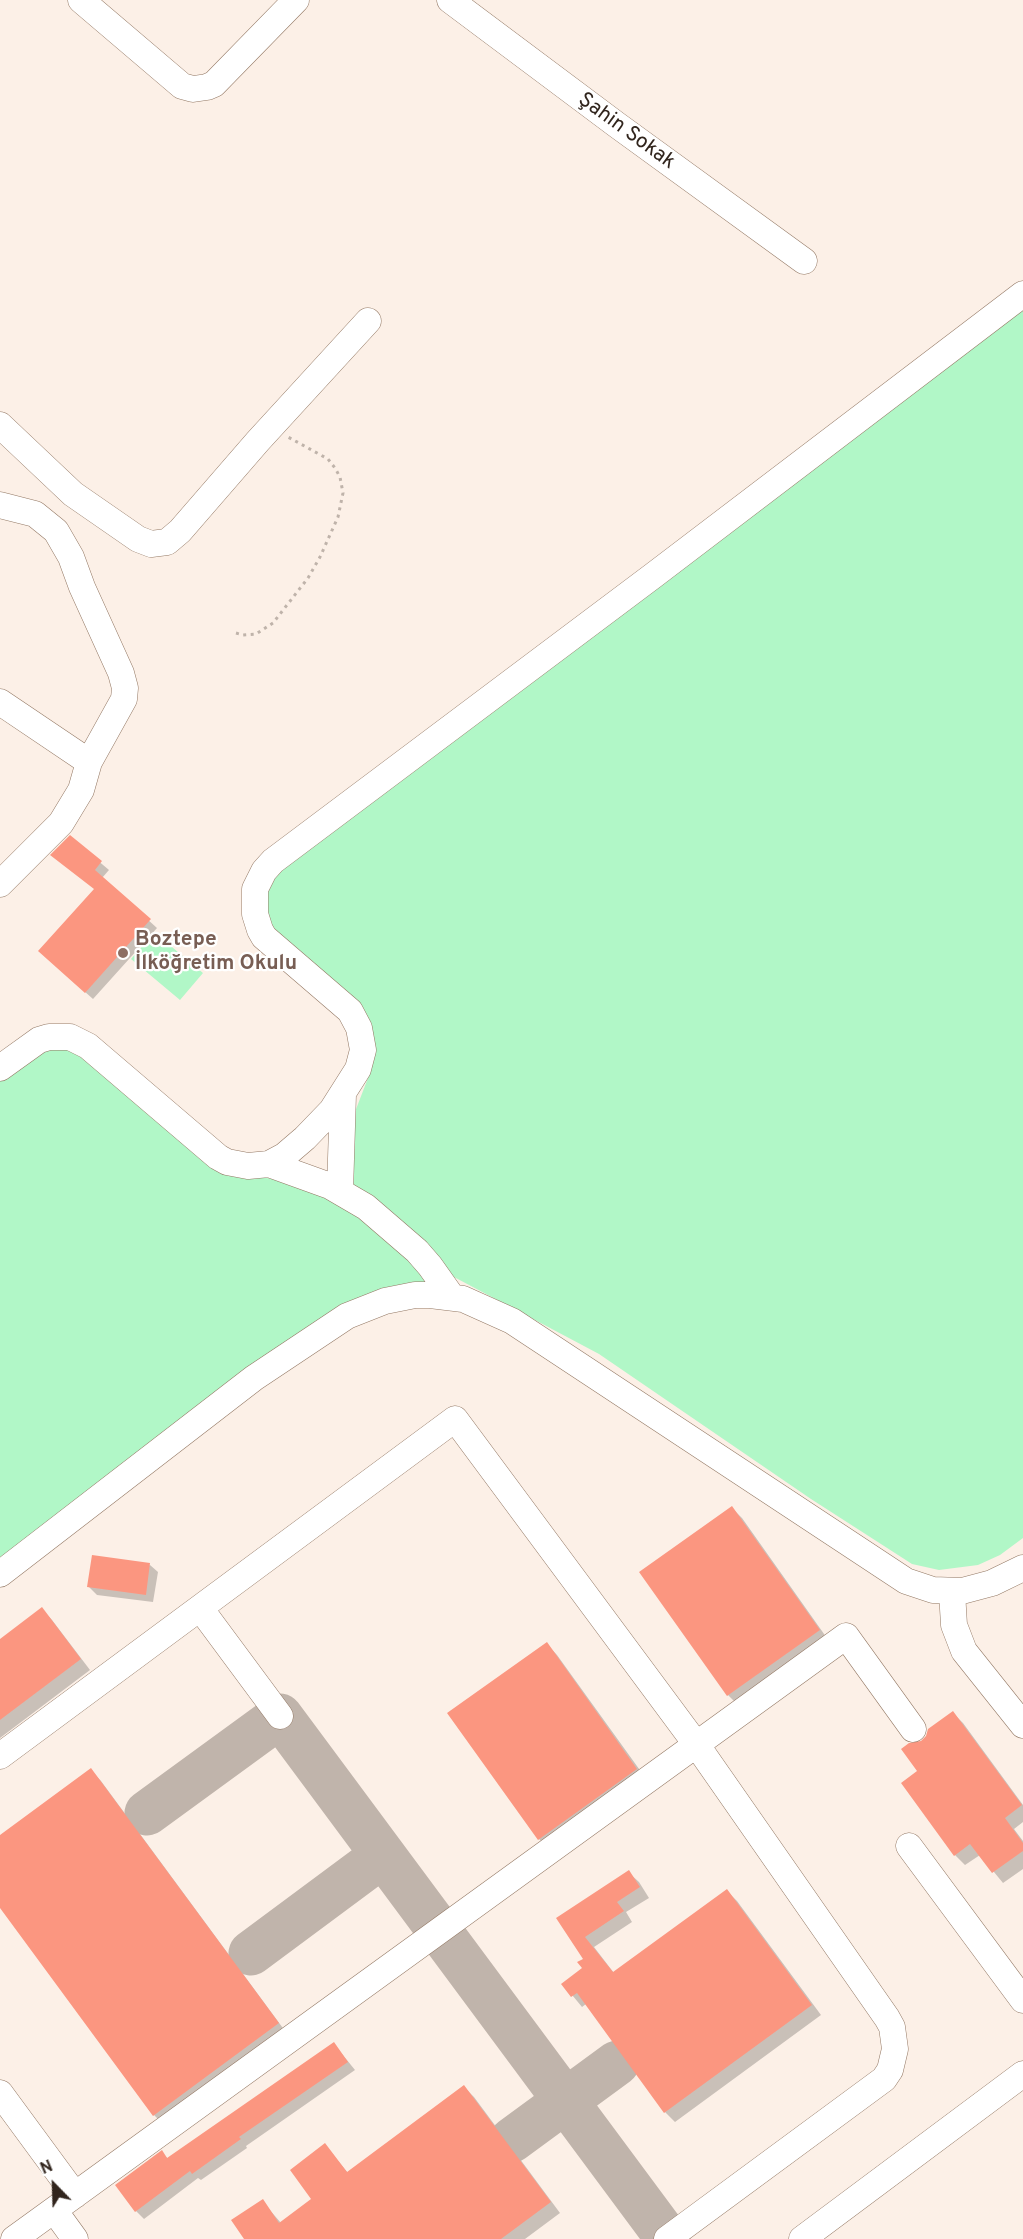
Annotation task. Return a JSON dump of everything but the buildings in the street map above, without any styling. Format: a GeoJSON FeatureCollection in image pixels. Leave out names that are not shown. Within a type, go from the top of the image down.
{"type":"FeatureCollection","features":[{"type":"Feature","properties":{"kind":"street"},"geometry":{"type":"LineString","coordinates":[[81,0],[182,86],[194,89],[214,84],[296,0]]}},
{"type":"Feature","properties":{"kind":"street","name":"Şahin Sokak"},"geometry":{"type":"LineString","coordinates":[[450,0],[626,132],[804,261]]}},
{"type":"Feature","properties":{"kind":"street"},"geometry":{"type":"LineString","coordinates":[[0,1068],[39,1040],[60,1036],[80,1041],[218,1157],[227,1162],[248,1166],[269,1164],[284,1156],[305,1138],[343,1094],[361,1060],[362,1039],[350,1011],[264,937],[257,922],[254,906],[255,890],[264,871],[283,853],[1023,294]]}},
{"type":"Feature","properties":{"kind":"street"},"geometry":{"type":"LineString","coordinates":[[0,425],[73,494],[138,539],[151,544],[166,542],[174,537],[368,321]]}},
{"type":"Feature","properties":{"kind":"street"},"geometry":{"type":"LineString","coordinates":[[0,504],[34,514],[56,531],[71,557],[121,673],[125,688],[124,699],[89,762],[81,790],[61,823],[6,868]]}},
{"type":"Feature","properties":{"kind":"street"},"geometry":{"type":"LineString","coordinates":[[0,702],[89,762]]}},
{"type":"Feature","properties":{"kind":"street"},"geometry":{"type":"LineString","coordinates":[[340,1191],[343,1094]]}},
{"type":"Feature","properties":{"kind":"street"},"geometry":{"type":"LineString","coordinates":[[269,1164],[340,1191],[366,1207],[405,1240],[430,1266],[452,1297]]}},
{"type":"Feature","properties":{"kind":"street"},"geometry":{"type":"LineString","coordinates":[[0,1574],[254,1378],[347,1316],[366,1307],[400,1297],[430,1294],[452,1297],[478,1305],[520,1326],[906,1581],[933,1590],[952,1592],[977,1588],[1023,1568]]}},
{"type":"Feature","properties":{"kind":"street"},"geometry":{"type":"LineString","coordinates":[[0,1756],[455,1419],[696,1744],[887,2018],[894,2038],[895,2049],[890,2070],[884,2079],[667,2239]]}},
{"type":"Feature","properties":{"kind":"street"},"geometry":{"type":"LineString","coordinates":[[952,1592],[954,1625],[964,1651],[1023,1725]]}},
{"type":"Feature","properties":{"kind":"street"},"geometry":{"type":"LineString","coordinates":[[200,1608],[280,1716]]}},
{"type":"Feature","properties":{"kind":"street"},"geometry":{"type":"LineString","coordinates":[[14,2239],[846,1636],[913,1729]]}},
{"type":"Feature","properties":{"kind":"street"},"geometry":{"type":"LineString","coordinates":[[909,1846],[1023,2000]]}},
{"type":"Feature","properties":{"kind":"street"},"geometry":{"type":"LineString","coordinates":[[802,2239],[1023,2074]]}},
{"type":"Feature","properties":{"kind":"street"},"geometry":{"type":"LineString","coordinates":[[0,2093],[75,2195]]}},
{"type":"Feature","properties":{"kind":"street"},"geometry":{"type":"LineString","coordinates":[[54,2210],[75,2239]]}},
{"type":"Feature","properties":{"kind":"path"},"geometry":{"type":"LineString","coordinates":[[236,633],[250,635],[263,632],[293,598],[308,578],[330,537],[338,517],[343,493],[340,477],[327,459],[271,427]]}},
{"type":"Feature","properties":{"kind":"green space"},"geometry":{"type":"Polygon","coordinates":[[[1023,302],[1023,1538],[1000,1555],[978,1565],[939,1570],[912,1564],[811,1499],[599,1354],[454,1277],[426,1250],[350,1188],[353,1117],[368,1078],[372,1057],[269,927],[263,899],[272,876],[1023,302]]]}},
{"type":"Feature","properties":{"kind":"green space"},"geometry":{"type":"Polygon","coordinates":[[[154,932],[203,973],[180,1000],[131,959],[154,932]]]}},
{"type":"Feature","properties":{"kind":"green space"},"geometry":{"type":"Polygon","coordinates":[[[69,1047],[242,1176],[277,1179],[346,1205],[435,1283],[404,1285],[0,1562],[0,1077],[32,1052],[69,1047]]]}},
{"type":"Feature","properties":{"kind":"taxiway"},"geometry":{"type":"LineString","coordinates":[[147,1813],[280,1716],[668,2239]]}},
{"type":"Feature","properties":{"kind":"taxiway"},"geometry":{"type":"LineString","coordinates":[[251,1953],[383,1855]]}},
{"type":"Feature","properties":{"kind":"taxiway"},"geometry":{"type":"LineString","coordinates":[[512,2140],[617,2063]]}},
{"type":"Feature","properties":{"kind":"place","name":"Boztepe İlköğretim Okulu"},"geometry":{"type":"Point","coordinates":[123,953]}}]}
